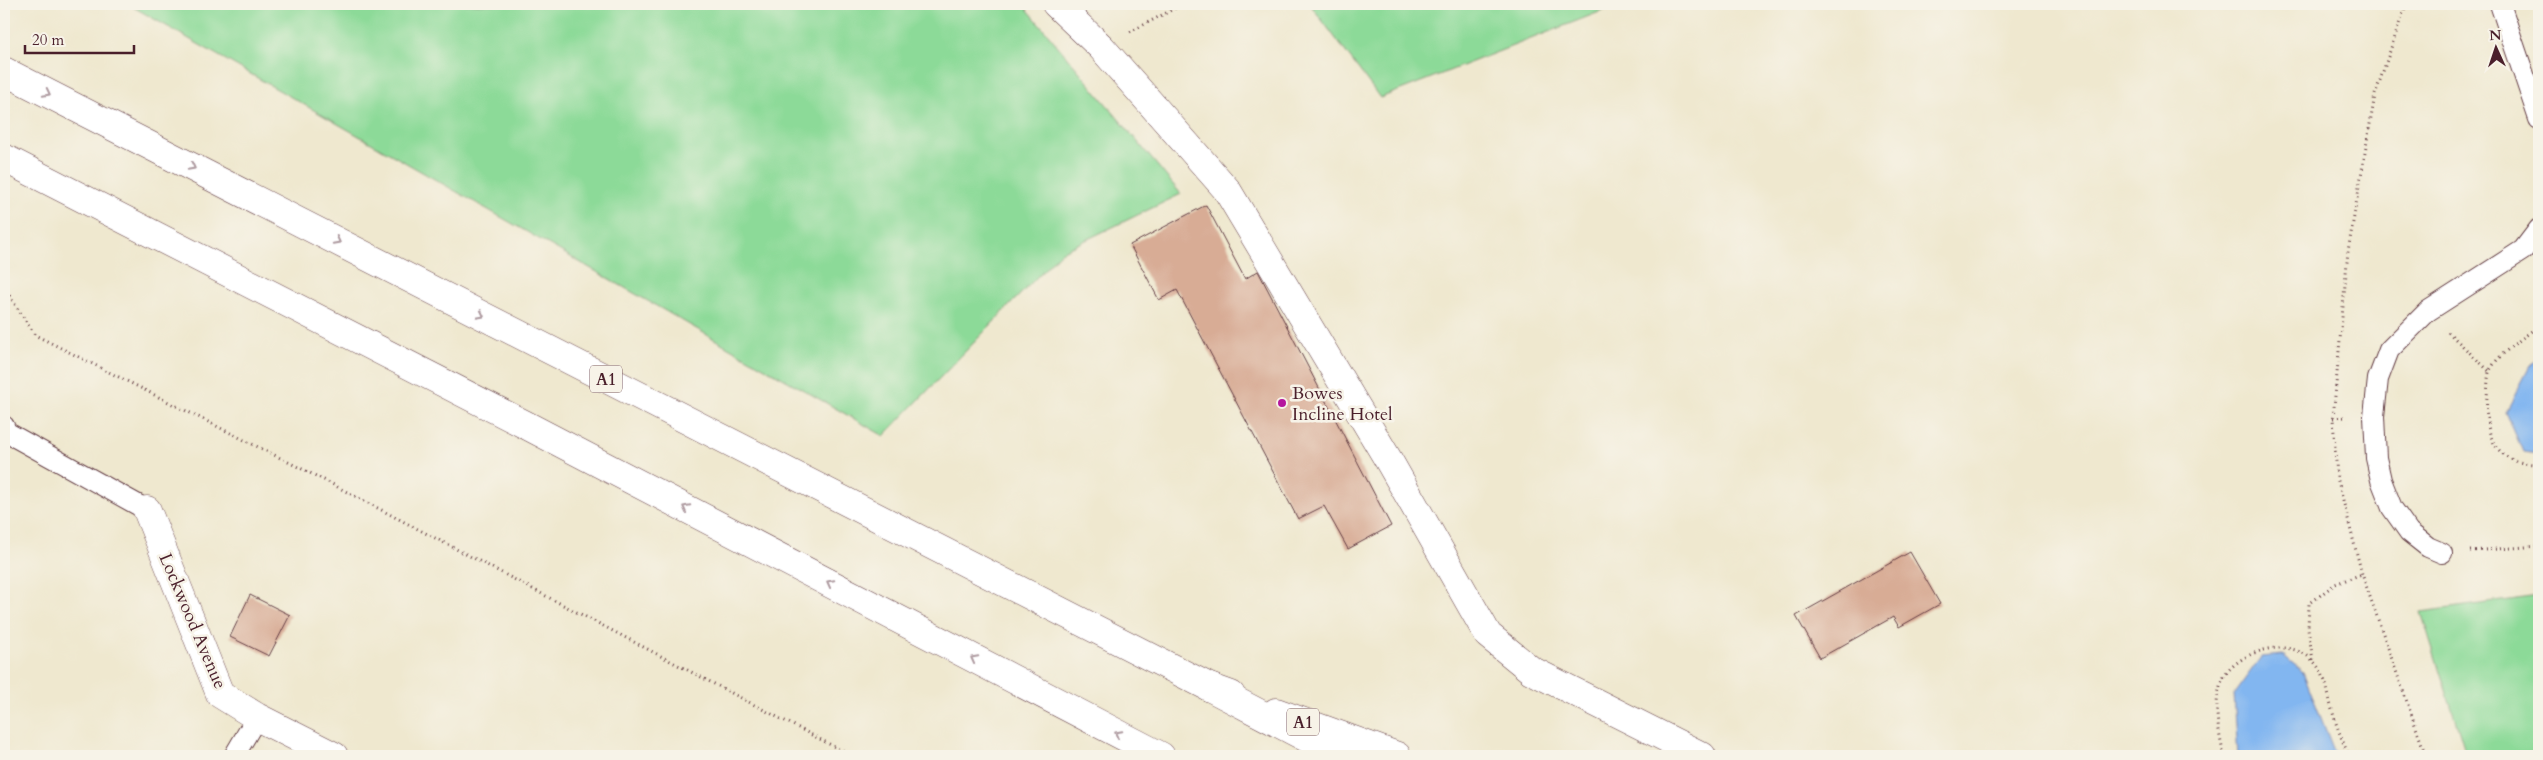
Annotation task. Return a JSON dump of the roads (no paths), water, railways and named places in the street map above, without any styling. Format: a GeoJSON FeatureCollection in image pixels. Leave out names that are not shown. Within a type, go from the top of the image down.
{"type":"FeatureCollection","features":[{"type":"Feature","properties":{"kind":"main road"},"geometry":{"type":"LineString","coordinates":[[1056,4],[1101,47],[1227,190],[1389,461],[1488,635],[1531,670],[1702,756]]}},
{"type":"Feature","properties":{"kind":"main road","name":"A1"},"geometry":{"type":"LineString","coordinates":[[4,71],[1209,687],[1397,756]]}},
{"type":"Feature","properties":{"kind":"main road"},"geometry":{"type":"LineString","coordinates":[[4,158],[524,424],[1161,756]]}},
{"type":"Feature","properties":{"kind":"main road","name":"Lockwood Avenue"},"geometry":{"type":"LineString","coordinates":[[147,510],[220,694],[257,718],[334,756]]}},
{"type":"Feature","properties":{"kind":"main road"},"geometry":{"type":"LineString","coordinates":[[1209,687],[1341,756]]}},
{"type":"Feature","properties":{"kind":"lane"},"geometry":{"type":"LineString","coordinates":[[2500,4],[2539,119]]}},
{"type":"Feature","properties":{"kind":"lane"},"geometry":{"type":"LineString","coordinates":[[2442,553],[2428,547],[2409,532],[2392,508],[2381,480],[2376,458],[2374,425],[2378,379],[2389,350],[2428,312],[2524,250],[2539,229]]}},
{"type":"Feature","properties":{"kind":"lane"},"geometry":{"type":"LineString","coordinates":[[4,426],[6,432],[147,510]]}},
{"type":"Feature","properties":{"kind":"lane"},"geometry":{"type":"LineString","coordinates":[[234,756],[257,718]]}},
{"type":"Feature","properties":{"kind":"water"},"geometry":{"type":"Polygon","coordinates":[[[2539,358],[2539,454],[2523,452],[2506,412],[2530,366],[2539,358]]]}},
{"type":"Feature","properties":{"kind":"water"},"geometry":{"type":"Polygon","coordinates":[[[2283,655],[2303,672],[2336,756],[2238,756],[2234,694],[2261,657],[2283,655]]]}},
{"type":"Feature","properties":{"kind":"place","name":"Bowes Incline Hotel"},"geometry":{"type":"Point","coordinates":[1282,403]}}]}
